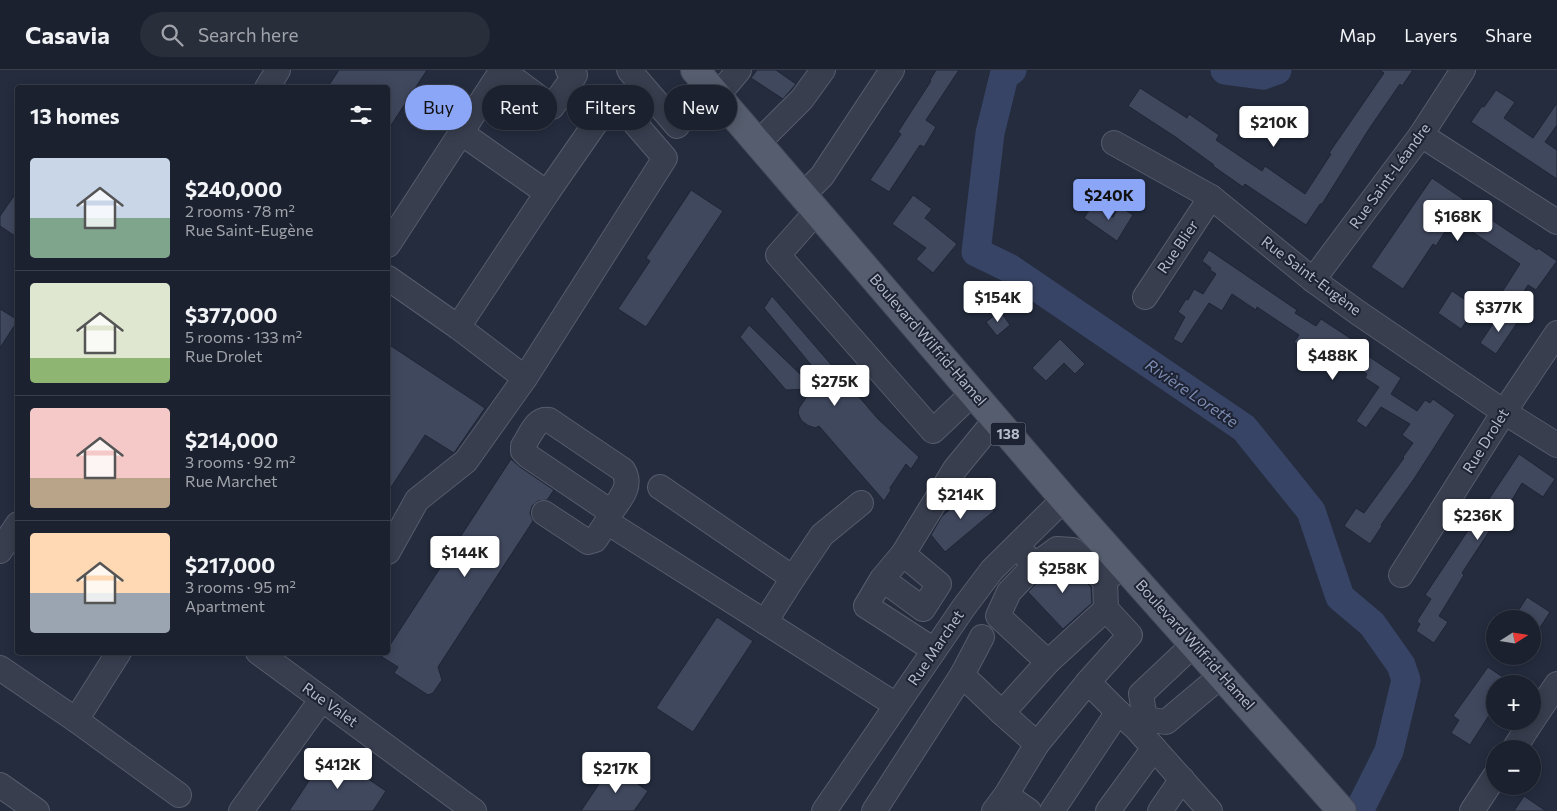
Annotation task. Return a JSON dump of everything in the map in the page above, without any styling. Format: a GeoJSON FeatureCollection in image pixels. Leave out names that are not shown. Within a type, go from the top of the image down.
{"type":"FeatureCollection","features":[{"type":"Feature","properties":{"kind":"main road","name":"Boulevard Wilfrid-Hamel"},"geometry":{"type":"LineString","coordinates":[[695,70],[708,85]]}},
{"type":"Feature","properties":{"kind":"main road","name":"Boulevard Wilfrid-Hamel"},"geometry":{"type":"LineString","coordinates":[[737,119],[1064,499],[1114,573],[1194,644],[1334,802]]}},
{"type":"Feature","properties":{"kind":"street"},"geometry":{"type":"LineString","coordinates":[[268,85],[278,70]]}},
{"type":"Feature","properties":{"kind":"street"},"geometry":{"type":"LineString","coordinates":[[390,242],[502,70],[552,107],[575,76],[568,70]]}},
{"type":"Feature","properties":{"kind":"street"},"geometry":{"type":"LineString","coordinates":[[629,70],[664,111]]}},
{"type":"Feature","properties":{"kind":"street"},"geometry":{"type":"LineString","coordinates":[[758,143],[802,99],[822,70]]}},
{"type":"Feature","properties":{"kind":"street"},"geometry":{"type":"LineString","coordinates":[[892,70],[822,176],[810,203],[778,255],[934,431],[973,394]]}},
{"type":"Feature","properties":{"kind":"street","name":"Rue Saint-Léandre"},"geometry":{"type":"LineString","coordinates":[[1314,280],[1421,134],[1463,70]]}},
{"type":"Feature","properties":{"kind":"street"},"geometry":{"type":"LineString","coordinates":[[726,85],[738,71]]}},
{"type":"Feature","properties":{"kind":"street"},"geometry":{"type":"LineString","coordinates":[[390,548],[417,500],[466,461],[525,378],[665,158],[613,98],[458,327]]}},
{"type":"Feature","properties":{"kind":"street"},"geometry":{"type":"LineString","coordinates":[[460,132],[547,194]]}},
{"type":"Feature","properties":{"kind":"street"},"geometry":{"type":"LineString","coordinates":[[1421,134],[1557,222]]}},
{"type":"Feature","properties":{"kind":"street","name":"Rue Saint-Eugène"},"geometry":{"type":"LineString","coordinates":[[1114,143],[1211,197],[1357,312],[1504,412],[1557,445]]}},
{"type":"Feature","properties":{"kind":"street","name":"Rue Blier"},"geometry":{"type":"LineString","coordinates":[[1145,297],[1211,197]]}},
{"type":"Feature","properties":{"kind":"street"},"geometry":{"type":"LineString","coordinates":[[390,279],[458,327],[525,378]]}},
{"type":"Feature","properties":{"kind":"street","name":"Rue Drolet"},"geometry":{"type":"LineString","coordinates":[[1401,575],[1504,412],[1557,333]]}},
{"type":"Feature","properties":{"kind":"street"},"geometry":{"type":"LineString","coordinates":[[934,650],[866,606],[882,579],[903,554],[955,469],[996,419]]}},
{"type":"Feature","properties":{"kind":"street"},"geometry":{"type":"LineString","coordinates":[[660,487],[793,578]]}},
{"type":"Feature","properties":{"kind":"street","name":"Rue Marchet"},"geometry":{"type":"LineString","coordinates":[[824,811],[952,624],[992,570],[1064,499]]}},
{"type":"Feature","properties":{"kind":"street"},"geometry":{"type":"LineString","coordinates":[[765,622],[822,535],[861,503]]}},
{"type":"Feature","properties":{"kind":"street"},"geometry":{"type":"LineString","coordinates":[[544,513],[588,542],[594,540],[609,517],[765,622],[896,705]]}},
{"type":"Feature","properties":{"kind":"street"},"geometry":{"type":"LineString","coordinates":[[0,551],[15,528]]}},
{"type":"Feature","properties":{"kind":"street"},"geometry":{"type":"LineString","coordinates":[[1016,546],[1035,565]]}},
{"type":"Feature","properties":{"kind":"street"},"geometry":{"type":"LineString","coordinates":[[874,811],[962,675],[982,637],[998,616],[1010,592],[1035,565],[1057,549],[1073,550],[1114,573],[1106,610],[1048,662],[1002,713]]}},
{"type":"Feature","properties":{"kind":"street"},"geometry":{"type":"LineString","coordinates":[[882,579],[923,609],[939,584],[903,554]]}},
{"type":"Feature","properties":{"kind":"street"},"geometry":{"type":"LineString","coordinates":[[1029,811],[1000,803],[1037,744],[1130,635],[1106,610]]}},
{"type":"Feature","properties":{"kind":"street"},"geometry":{"type":"LineString","coordinates":[[998,616],[1048,662]]}},
{"type":"Feature","properties":{"kind":"street"},"geometry":{"type":"LineString","coordinates":[[952,624],[982,637]]}},
{"type":"Feature","properties":{"kind":"street"},"geometry":{"type":"LineString","coordinates":[[1194,644],[1141,694],[1141,724],[1154,748],[1209,811]]}},
{"type":"Feature","properties":{"kind":"street"},"geometry":{"type":"LineString","coordinates":[[76,720],[117,655]]}},
{"type":"Feature","properties":{"kind":"street","name":"Rue Valet"},"geometry":{"type":"LineString","coordinates":[[262,655],[474,811]]}},
{"type":"Feature","properties":{"kind":"street"},"geometry":{"type":"LineString","coordinates":[[0,668],[76,720],[179,795]]}},
{"type":"Feature","properties":{"kind":"street"},"geometry":{"type":"LineString","coordinates":[[962,675],[1037,744]]}},
{"type":"Feature","properties":{"kind":"street"},"geometry":{"type":"LineString","coordinates":[[1088,682],[1118,712],[1141,724],[1166,722],[1222,675]]}},
{"type":"Feature","properties":{"kind":"street"},"geometry":{"type":"LineString","coordinates":[[1541,708],[1557,684]]}},
{"type":"Feature","properties":{"kind":"street"},"geometry":{"type":"LineString","coordinates":[[241,811],[322,699]]}},
{"type":"Feature","properties":{"kind":"street"},"geometry":{"type":"LineString","coordinates":[[1052,811],[1118,712]]}},
{"type":"Feature","properties":{"kind":"street"},"geometry":{"type":"LineString","coordinates":[[1108,811],[1154,748]]}},
{"type":"Feature","properties":{"kind":"street"},"geometry":{"type":"LineString","coordinates":[[1160,811],[1182,779]]}},
{"type":"Feature","properties":{"kind":"street"},"geometry":{"type":"LineString","coordinates":[[0,785],[37,811]]}},
{"type":"Feature","properties":{"kind":"street"},"geometry":{"type":"LineString","coordinates":[[1472,811],[1486,790]]}},
{"type":"Feature","properties":{"kind":"building"},"geometry":{"type":"Polygon","coordinates":[[[339,70],[427,70],[417,85],[405,85],[405,104],[390,127],[390,85],[329,85],[339,70]]]}},
{"type":"Feature","properties":{"kind":"building"},"geometry":{"type":"Polygon","coordinates":[[[757,70],[776,70],[796,84],[783,99],[751,78],[757,70]]]}},
{"type":"Feature","properties":{"kind":"building"},"geometry":{"type":"Polygon","coordinates":[[[936,70],[959,70],[926,120],[936,127],[924,147],[920,145],[889,192],[870,180],[901,134],[898,132],[936,70]]]}},
{"type":"Feature","properties":{"kind":"building"},"geometry":{"type":"Polygon","coordinates":[[[1379,70],[1413,70],[1402,86],[1400,84],[1322,204],[1320,204],[1306,225],[1245,184],[1243,187],[1174,136],[1128,106],[1140,88],[1187,118],[1189,114],[1219,135],[1216,140],[1262,171],[1265,166],[1305,194],[1331,154],[1329,153],[1384,73],[1379,70]]]}},
{"type":"Feature","properties":{"kind":"building"},"geometry":{"type":"Polygon","coordinates":[[[1496,90],[1515,102],[1504,118],[1533,138],[1557,103],[1557,125],[1545,142],[1557,150],[1557,179],[1471,122],[1496,90]]]}},
{"type":"Feature","properties":{"kind":"building"},"geometry":{"type":"Polygon","coordinates":[[[1432,178],[1487,217],[1557,261],[1536,290],[1528,285],[1510,313],[1495,303],[1520,264],[1453,219],[1436,246],[1433,244],[1403,289],[1371,267],[1432,178]]]}},
{"type":"Feature","properties":{"kind":"building"},"geometry":{"type":"Polygon","coordinates":[[[691,190],[723,211],[646,327],[618,309],[650,261],[646,258],[691,190]]]}},
{"type":"Feature","properties":{"kind":"building"},"geometry":{"type":"Polygon","coordinates":[[[15,194],[15,236],[0,226],[0,216],[15,194]]]}},
{"type":"Feature","properties":{"kind":"building"},"geometry":{"type":"Polygon","coordinates":[[[913,195],[932,209],[925,218],[957,244],[933,273],[916,259],[926,248],[892,224],[913,195]]]}},
{"type":"Feature","properties":{"kind":"building"},"geometry":{"type":"Polygon","coordinates":[[[1093,204],[1113,217],[1119,206],[1133,215],[1117,241],[1084,218],[1093,204]]]}},
{"type":"Feature","properties":{"kind":"building"},"geometry":{"type":"Polygon","coordinates":[[[1209,250],[1297,310],[1295,313],[1316,326],[1321,319],[1362,346],[1359,350],[1401,378],[1391,394],[1417,411],[1425,400],[1430,403],[1433,399],[1455,415],[1370,544],[1344,526],[1356,508],[1364,513],[1404,458],[1413,443],[1402,435],[1410,424],[1381,407],[1366,428],[1356,421],[1379,387],[1365,378],[1367,374],[1345,358],[1340,367],[1313,349],[1310,353],[1294,342],[1299,335],[1257,307],[1256,310],[1232,294],[1222,311],[1209,303],[1182,344],[1173,339],[1185,317],[1178,312],[1186,299],[1188,300],[1194,289],[1203,294],[1216,274],[1202,261],[1209,250]]]}},
{"type":"Feature","properties":{"kind":"building"},"geometry":{"type":"Polygon","coordinates":[[[1452,291],[1476,307],[1461,329],[1438,313],[1452,291]]]}},
{"type":"Feature","properties":{"kind":"building"},"geometry":{"type":"Polygon","coordinates":[[[772,296],[878,419],[919,457],[911,469],[906,464],[884,501],[819,426],[815,428],[801,420],[798,413],[799,408],[812,389],[786,390],[740,337],[749,325],[802,376],[812,366],[764,308],[772,296]]]}},
{"type":"Feature","properties":{"kind":"building"},"geometry":{"type":"Polygon","coordinates":[[[0,309],[15,318],[15,325],[0,348],[0,309]]]}},
{"type":"Feature","properties":{"kind":"building"},"geometry":{"type":"Polygon","coordinates":[[[1000,311],[1010,325],[997,336],[986,322],[1000,311]]]}},
{"type":"Feature","properties":{"kind":"building"},"geometry":{"type":"Polygon","coordinates":[[[1501,312],[1517,323],[1496,354],[1480,343],[1501,312]]]}},
{"type":"Feature","properties":{"kind":"building"},"geometry":{"type":"Polygon","coordinates":[[[1060,339],[1085,364],[1075,374],[1064,363],[1046,381],[1032,368],[1060,339]]]}},
{"type":"Feature","properties":{"kind":"building"},"geometry":{"type":"Polygon","coordinates":[[[390,345],[485,408],[454,453],[425,435],[390,489],[390,345]]]}},
{"type":"Feature","properties":{"kind":"building"},"geometry":{"type":"Polygon","coordinates":[[[1519,454],[1555,479],[1543,497],[1522,483],[1493,532],[1490,530],[1462,573],[1464,575],[1439,616],[1448,622],[1434,643],[1416,631],[1420,624],[1417,621],[1431,599],[1425,595],[1519,454]]]}},
{"type":"Feature","properties":{"kind":"building"},"geometry":{"type":"Polygon","coordinates":[[[511,459],[554,490],[547,500],[538,501],[532,506],[530,513],[533,521],[438,667],[442,680],[433,693],[428,695],[394,673],[398,667],[382,657],[383,655],[390,655],[390,645],[511,459]]]}},
{"type":"Feature","properties":{"kind":"building"},"geometry":{"type":"Polygon","coordinates":[[[975,489],[994,511],[945,552],[931,535],[942,516],[975,489]]]}},
{"type":"Feature","properties":{"kind":"building"},"geometry":{"type":"Polygon","coordinates":[[[1061,563],[1067,563],[1091,587],[1092,603],[1063,629],[1028,592],[1044,575],[1061,563]]]}},
{"type":"Feature","properties":{"kind":"building"},"geometry":{"type":"Polygon","coordinates":[[[1527,597],[1550,612],[1541,626],[1541,610],[1519,610],[1527,597]]]}},
{"type":"Feature","properties":{"kind":"building"},"geometry":{"type":"Polygon","coordinates":[[[717,617],[753,641],[693,732],[656,708],[717,617]]]}},
{"type":"Feature","properties":{"kind":"building"},"geometry":{"type":"Polygon","coordinates":[[[1488,667],[1500,675],[1486,675],[1486,720],[1470,745],[1451,733],[1459,720],[1453,716],[1488,667]]]}},
{"type":"Feature","properties":{"kind":"building"},"geometry":{"type":"Polygon","coordinates":[[[328,752],[386,791],[373,811],[289,811],[328,752]]]}},
{"type":"Feature","properties":{"kind":"building"},"geometry":{"type":"Polygon","coordinates":[[[611,766],[648,791],[634,811],[581,811],[611,766]]]}},
{"type":"Feature","properties":{"kind":"building"},"geometry":{"type":"Polygon","coordinates":[[[1524,796],[1546,811],[1514,811],[1524,796]]]}},
{"type":"Feature","properties":{"kind":"waterway","name":"Rivière Lorette"},"geometry":{"type":"LineString","coordinates":[[1012,70],[1004,76],[990,133],[976,252],[1009,268],[1244,428],[1311,511],[1340,597],[1372,624],[1401,665],[1406,680],[1389,751],[1359,811]]}},
{"type":"Feature","properties":{"kind":"waterway","name":"Rivière Lorette"},"geometry":{"type":"LineString","coordinates":[[1225,70],[1263,75],[1277,70]]}}]}
